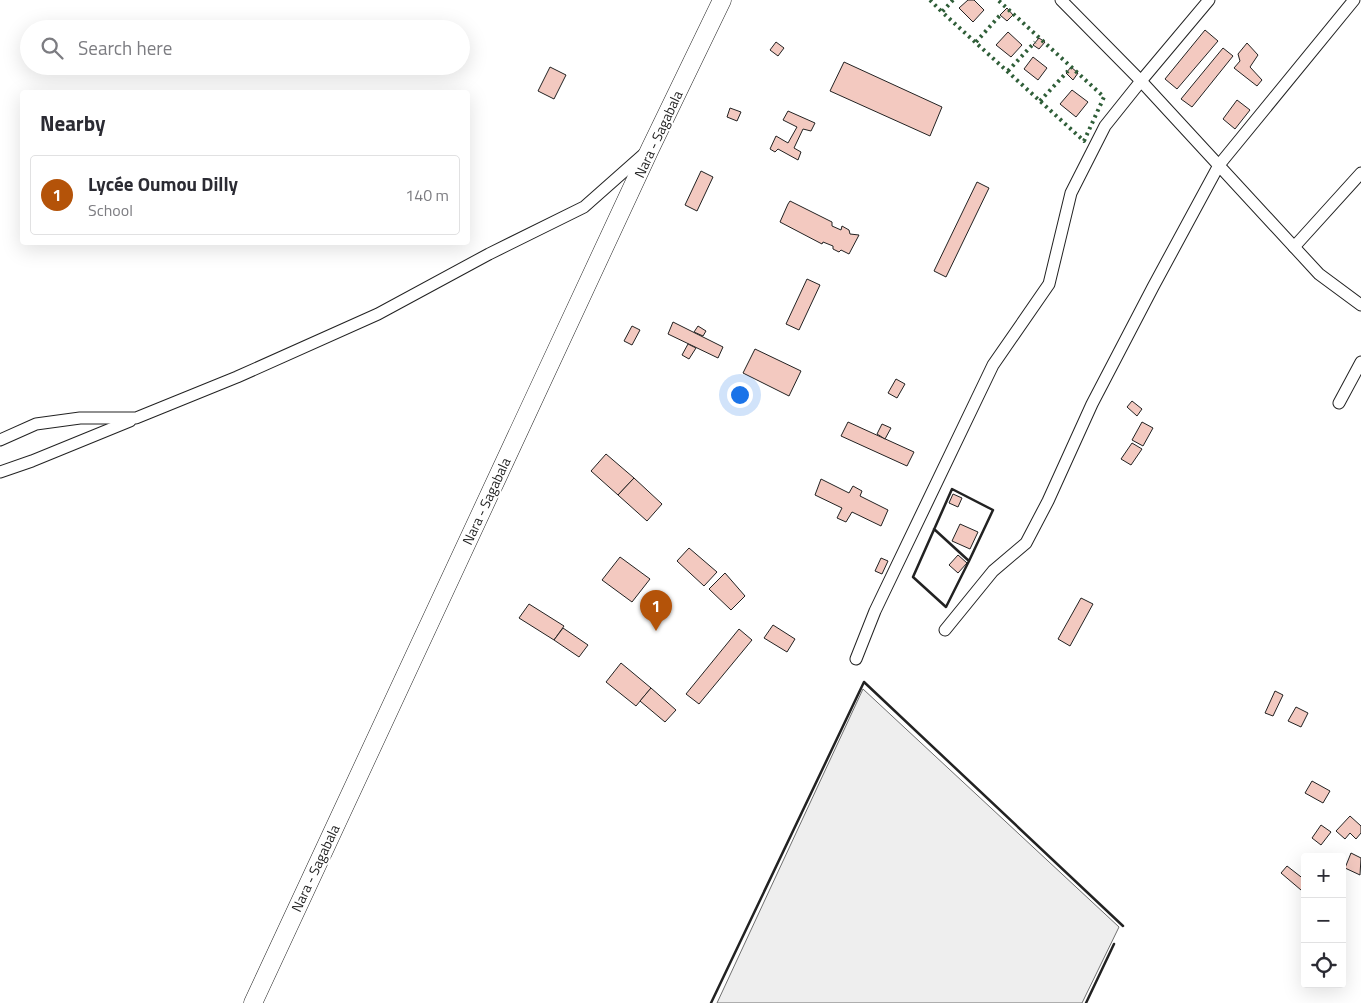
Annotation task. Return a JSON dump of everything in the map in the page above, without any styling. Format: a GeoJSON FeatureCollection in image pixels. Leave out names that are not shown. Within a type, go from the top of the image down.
{"type":"FeatureCollection","features":[{"type":"Feature","properties":{"kind":"main road","name":"Nara - Sagabala"},"geometry":{"type":"LineString","coordinates":[[252,1003],[650,149],[722,0]]}},
{"type":"Feature","properties":{"kind":"street"},"geometry":{"type":"LineString","coordinates":[[1061,0],[1141,80],[1319,274],[1361,305]]}},
{"type":"Feature","properties":{"kind":"street"},"geometry":{"type":"LineString","coordinates":[[856,659],[875,611],[992,365],[1049,284],[1071,193],[1105,126],[1141,80],[1209,0]]}},
{"type":"Feature","properties":{"kind":"street"},"geometry":{"type":"LineString","coordinates":[[945,630],[993,571],[1026,543],[1048,501],[1092,404],[1219,165],[1354,0]]}},
{"type":"Feature","properties":{"kind":"street"},"geometry":{"type":"LineString","coordinates":[[0,472],[32,461],[237,377],[378,314],[489,254],[584,207],[650,149]]}},
{"type":"Feature","properties":{"kind":"street"},"geometry":{"type":"LineString","coordinates":[[1294,247],[1361,173]]}},
{"type":"Feature","properties":{"kind":"street"},"geometry":{"type":"LineString","coordinates":[[1339,403],[1361,362]]}},
{"type":"Feature","properties":{"kind":"street"},"geometry":{"type":"LineString","coordinates":[[0,440],[36,424],[80,418],[136,418]]}},
{"type":"Feature","properties":{"kind":"shaded area"},"geometry":{"type":"Polygon","coordinates":[[[863,689],[1119,927],[1082,1003],[717,1003],[863,689]]]}},
{"type":"Feature","properties":{"kind":"building"},"geometry":{"type":"Polygon","coordinates":[[[968,0],[974,0],[984,10],[973,22],[959,8],[968,0]]]}},
{"type":"Feature","properties":{"kind":"building"},"geometry":{"type":"Polygon","coordinates":[[[1007,8],[1013,15],[1007,21],[1000,15],[1007,8]]]}},
{"type":"Feature","properties":{"kind":"building"},"geometry":{"type":"Polygon","coordinates":[[[1205,30],[1218,41],[1177,89],[1165,79],[1205,30]]]}},
{"type":"Feature","properties":{"kind":"building"},"geometry":{"type":"Polygon","coordinates":[[[1008,32],[1022,45],[1011,57],[996,45],[1008,32]]]}},
{"type":"Feature","properties":{"kind":"building"},"geometry":{"type":"Polygon","coordinates":[[[1039,38],[1045,42],[1039,49],[1033,45],[1039,38]]]}},
{"type":"Feature","properties":{"kind":"building"},"geometry":{"type":"Polygon","coordinates":[[[776,42],[784,48],[778,56],[770,50],[776,42]]]}},
{"type":"Feature","properties":{"kind":"building"},"geometry":{"type":"Polygon","coordinates":[[[1247,43],[1258,55],[1250,67],[1262,80],[1257,86],[1234,68],[1240,61],[1238,54],[1247,43]]]}},
{"type":"Feature","properties":{"kind":"building"},"geometry":{"type":"Polygon","coordinates":[[[1223,48],[1233,56],[1192,107],[1181,99],[1223,48]]]}},
{"type":"Feature","properties":{"kind":"building"},"geometry":{"type":"Polygon","coordinates":[[[1033,57],[1047,68],[1038,80],[1024,69],[1033,57]]]}},
{"type":"Feature","properties":{"kind":"building"},"geometry":{"type":"Polygon","coordinates":[[[844,62],[942,107],[930,136],[830,91],[844,62]]]}},
{"type":"Feature","properties":{"kind":"building"},"geometry":{"type":"Polygon","coordinates":[[[550,67],[566,75],[554,99],[538,91],[550,67]]]}},
{"type":"Feature","properties":{"kind":"building"},"geometry":{"type":"Polygon","coordinates":[[[1071,67],[1078,73],[1073,80],[1066,73],[1071,67]]]}},
{"type":"Feature","properties":{"kind":"building"},"geometry":{"type":"Polygon","coordinates":[[[1072,90],[1088,102],[1076,117],[1060,104],[1072,90]]]}},
{"type":"Feature","properties":{"kind":"building"},"geometry":{"type":"Polygon","coordinates":[[[1237,100],[1250,110],[1235,129],[1223,119],[1237,100]]]}},
{"type":"Feature","properties":{"kind":"building"},"geometry":{"type":"Polygon","coordinates":[[[730,108],[741,112],[737,121],[727,117],[730,108]]]}},
{"type":"Feature","properties":{"kind":"building"},"geometry":{"type":"Polygon","coordinates":[[[788,111],[815,123],[811,131],[803,129],[794,148],[801,152],[798,160],[778,149],[775,152],[770,149],[776,136],[788,143],[797,127],[783,120],[788,111]]]}},
{"type":"Feature","properties":{"kind":"building"},"geometry":{"type":"Polygon","coordinates":[[[701,171],[713,177],[697,211],[685,205],[701,171]]]}},
{"type":"Feature","properties":{"kind":"building"},"geometry":{"type":"Polygon","coordinates":[[[977,182],[989,188],[946,277],[934,271],[977,182]]]}},
{"type":"Feature","properties":{"kind":"building"},"geometry":{"type":"Polygon","coordinates":[[[790,201],[832,222],[832,226],[841,230],[842,226],[849,230],[850,234],[859,235],[849,254],[841,250],[839,252],[833,249],[833,246],[823,242],[822,244],[780,222],[790,201]]]}},
{"type":"Feature","properties":{"kind":"building"},"geometry":{"type":"Polygon","coordinates":[[[807,279],[820,285],[799,330],[786,324],[807,279]]]}},
{"type":"Feature","properties":{"kind":"building"},"geometry":{"type":"Polygon","coordinates":[[[673,322],[723,347],[718,358],[668,334],[673,322]]]}},
{"type":"Feature","properties":{"kind":"building"},"geometry":{"type":"Polygon","coordinates":[[[632,326],[640,330],[632,345],[624,341],[632,326]]]}},
{"type":"Feature","properties":{"kind":"building"},"geometry":{"type":"Polygon","coordinates":[[[698,326],[706,331],[703,336],[694,332],[698,326]]]}},
{"type":"Feature","properties":{"kind":"building"},"geometry":{"type":"Polygon","coordinates":[[[688,344],[696,348],[689,359],[682,355],[688,344]]]}},
{"type":"Feature","properties":{"kind":"building"},"geometry":{"type":"Polygon","coordinates":[[[755,349],[801,371],[789,396],[743,373],[755,349]]]}},
{"type":"Feature","properties":{"kind":"building"},"geometry":{"type":"Polygon","coordinates":[[[896,379],[905,384],[897,398],[888,393],[896,379]]]}},
{"type":"Feature","properties":{"kind":"building"},"geometry":{"type":"Polygon","coordinates":[[[1132,401],[1142,409],[1137,416],[1127,407],[1132,401]]]}},
{"type":"Feature","properties":{"kind":"building"},"geometry":{"type":"Polygon","coordinates":[[[848,422],[914,452],[907,466],[841,436],[848,422]]]}},
{"type":"Feature","properties":{"kind":"building"},"geometry":{"type":"Polygon","coordinates":[[[1142,422],[1153,428],[1143,446],[1132,440],[1142,422]]]}},
{"type":"Feature","properties":{"kind":"building"},"geometry":{"type":"Polygon","coordinates":[[[882,424],[891,428],[885,439],[877,434],[882,424]]]}},
{"type":"Feature","properties":{"kind":"building"},"geometry":{"type":"Polygon","coordinates":[[[1132,443],[1142,449],[1131,465],[1121,459],[1132,443]]]}},
{"type":"Feature","properties":{"kind":"building"},"geometry":{"type":"Polygon","coordinates":[[[606,454],[634,478],[618,495],[591,471],[606,454]]]}},
{"type":"Feature","properties":{"kind":"building"},"geometry":{"type":"Polygon","coordinates":[[[634,478],[662,504],[647,521],[618,495],[634,478]]]}},
{"type":"Feature","properties":{"kind":"building"},"geometry":{"type":"Polygon","coordinates":[[[821,479],[849,493],[853,486],[862,491],[860,496],[888,510],[881,526],[852,512],[846,522],[837,518],[842,508],[815,495],[821,479]]]}},
{"type":"Feature","properties":{"kind":"building"},"geometry":{"type":"Polygon","coordinates":[[[953,494],[962,498],[958,507],[949,503],[953,494]]]}},
{"type":"Feature","properties":{"kind":"building"},"geometry":{"type":"Polygon","coordinates":[[[960,524],[978,532],[970,549],[952,541],[960,524]]]}},
{"type":"Feature","properties":{"kind":"building"},"geometry":{"type":"Polygon","coordinates":[[[689,548],[717,572],[704,586],[677,561],[689,548]]]}},
{"type":"Feature","properties":{"kind":"building"},"geometry":{"type":"Polygon","coordinates":[[[958,555],[967,563],[958,573],[949,565],[958,555]]]}},
{"type":"Feature","properties":{"kind":"building"},"geometry":{"type":"Polygon","coordinates":[[[620,557],[650,579],[632,602],[602,580],[620,557]]]}},
{"type":"Feature","properties":{"kind":"building"},"geometry":{"type":"Polygon","coordinates":[[[881,558],[888,561],[882,574],[875,571],[881,558]]]}},
{"type":"Feature","properties":{"kind":"building"},"geometry":{"type":"Polygon","coordinates":[[[725,573],[745,596],[731,610],[709,589],[725,573]]]}},
{"type":"Feature","properties":{"kind":"building"},"geometry":{"type":"Polygon","coordinates":[[[1081,598],[1093,604],[1070,646],[1058,639],[1081,598]]]}},
{"type":"Feature","properties":{"kind":"building"},"geometry":{"type":"Polygon","coordinates":[[[529,604],[564,626],[554,640],[519,618],[529,604]]]}},
{"type":"Feature","properties":{"kind":"building"},"geometry":{"type":"Polygon","coordinates":[[[773,625],[795,639],[787,652],[764,638],[773,625]]]}},
{"type":"Feature","properties":{"kind":"building"},"geometry":{"type":"Polygon","coordinates":[[[563,628],[588,645],[579,657],[554,640],[563,628]]]}},
{"type":"Feature","properties":{"kind":"building"},"geometry":{"type":"Polygon","coordinates":[[[739,629],[752,640],[699,704],[686,694],[739,629]]]}},
{"type":"Feature","properties":{"kind":"building"},"geometry":{"type":"Polygon","coordinates":[[[621,663],[651,688],[636,706],[606,682],[621,663]]]}},
{"type":"Feature","properties":{"kind":"building"},"geometry":{"type":"Polygon","coordinates":[[[651,688],[676,710],[665,722],[640,701],[651,688]]]}},
{"type":"Feature","properties":{"kind":"building"},"geometry":{"type":"Polygon","coordinates":[[[1275,691],[1283,695],[1273,716],[1265,713],[1275,691]]]}},
{"type":"Feature","properties":{"kind":"building"},"geometry":{"type":"Polygon","coordinates":[[[1296,707],[1308,713],[1301,727],[1288,721],[1296,707]]]}},
{"type":"Feature","properties":{"kind":"building"},"geometry":{"type":"Polygon","coordinates":[[[1312,781],[1330,791],[1323,803],[1305,793],[1312,781]]]}},
{"type":"Feature","properties":{"kind":"building"},"geometry":{"type":"Polygon","coordinates":[[[1350,816],[1361,826],[1361,833],[1356,839],[1350,833],[1345,839],[1336,831],[1350,816]]]}},
{"type":"Feature","properties":{"kind":"building"},"geometry":{"type":"Polygon","coordinates":[[[1321,825],[1331,832],[1321,845],[1312,838],[1321,825]]]}},
{"type":"Feature","properties":{"kind":"building"},"geometry":{"type":"Polygon","coordinates":[[[1351,853],[1361,858],[1360,875],[1346,868],[1351,853]]]}},
{"type":"Feature","properties":{"kind":"building"},"geometry":{"type":"Polygon","coordinates":[[[1287,866],[1301,877],[1301,890],[1281,873],[1287,866]]]}},
{"type":"Feature","properties":{"kind":"hedge"},"geometry":{"type":"LineString","coordinates":[[930,0],[943,11]]}},
{"type":"Feature","properties":{"kind":"hedge"},"geometry":{"type":"LineString","coordinates":[[953,0],[942,12],[1084,141],[1104,97],[998,0]]}},
{"type":"Feature","properties":{"kind":"hedge"},"geometry":{"type":"LineString","coordinates":[[976,42],[1002,13]]}},
{"type":"Feature","properties":{"kind":"hedge"},"geometry":{"type":"LineString","coordinates":[[1008,71],[1035,42]]}},
{"type":"Feature","properties":{"kind":"hedge"},"geometry":{"type":"LineString","coordinates":[[1040,101],[1068,71]]}},
{"type":"Feature","properties":{"kind":"wall"},"geometry":{"type":"LineString","coordinates":[[934,529],[969,561],[946,607],[913,577],[952,489],[993,510],[969,561],[934,529]]}},
{"type":"Feature","properties":{"kind":"wall"},"geometry":{"type":"LineString","coordinates":[[711,1003],[864,682],[1123,926]]}},
{"type":"Feature","properties":{"kind":"wall"},"geometry":{"type":"LineString","coordinates":[[1086,1003],[1114,944]]}},
{"type":"Feature","properties":{"kind":"place","name":"Lycée Oumou Dilly"},"geometry":{"type":"Point","coordinates":[656,631]}}]}
